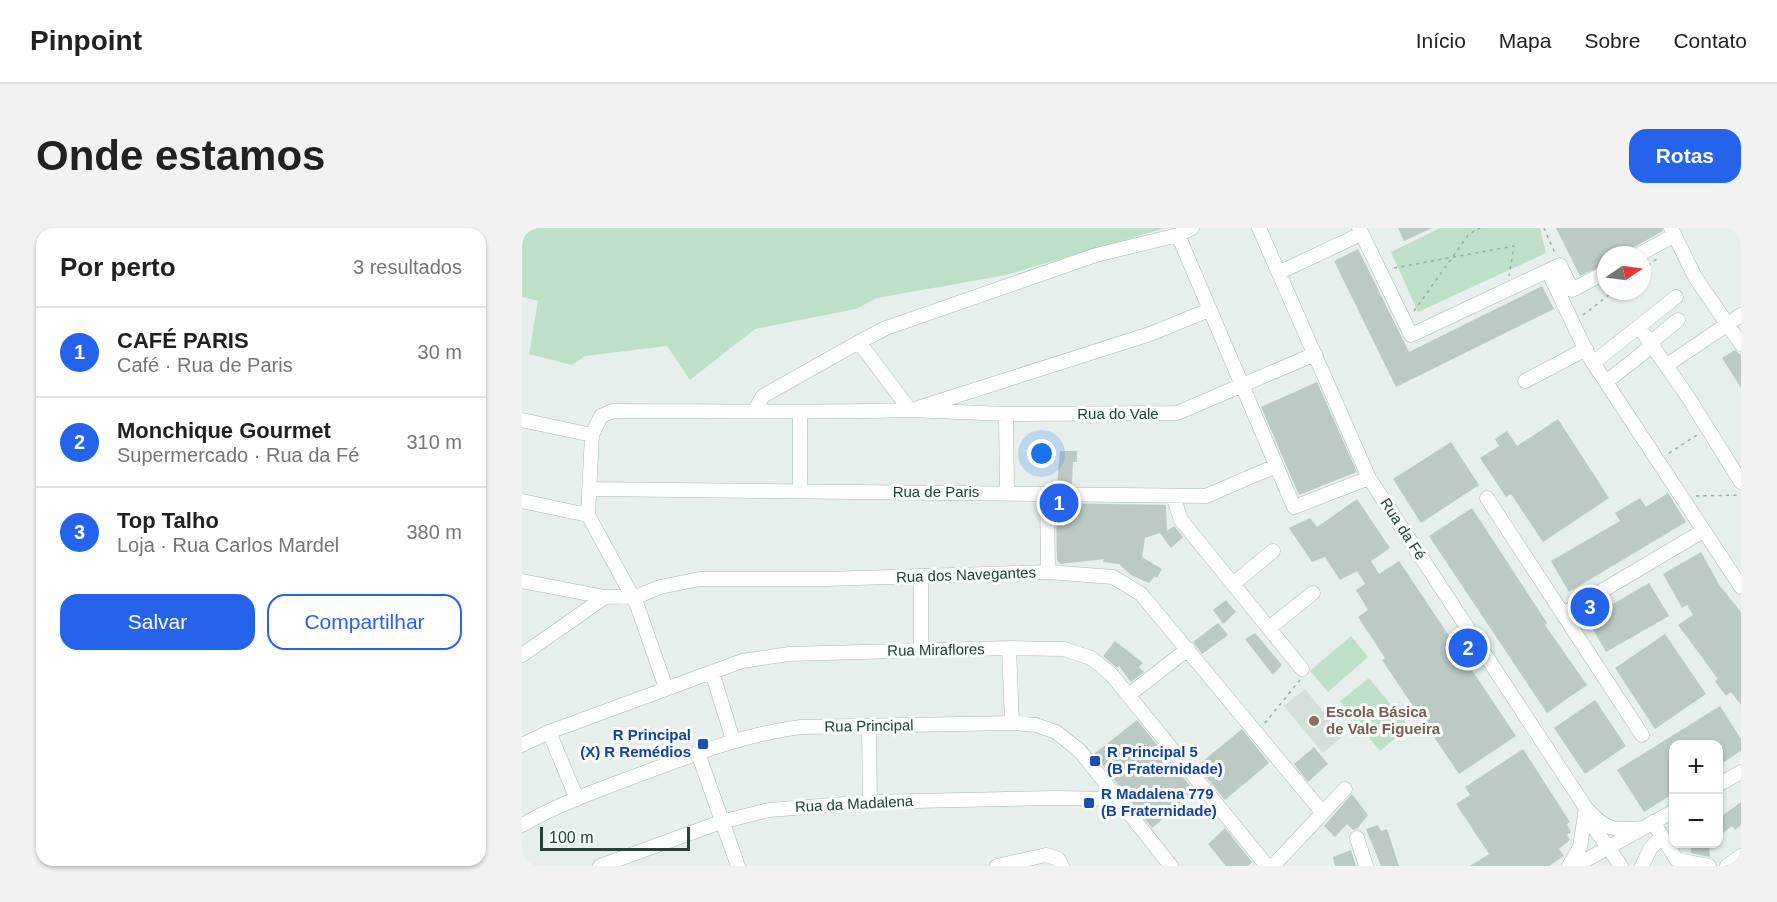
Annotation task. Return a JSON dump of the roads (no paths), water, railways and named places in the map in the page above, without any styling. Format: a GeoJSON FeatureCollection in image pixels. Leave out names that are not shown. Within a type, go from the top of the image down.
{"type":"FeatureCollection","features":[{"type":"Feature","properties":{"kind":"street"},"geometry":{"type":"LineString","coordinates":[[755,410],[763,396],[886,328],[1096,255],[1178,235],[1192,228]]}},
{"type":"Feature","properties":{"kind":"street","name":"Rua da Fé"},"geometry":{"type":"LineString","coordinates":[[1259,228],[1369,478],[1620,866]]}},
{"type":"Feature","properties":{"kind":"street"},"geometry":{"type":"LineString","coordinates":[[1280,272],[1360,231],[1411,335],[1550,270]]}},
{"type":"Feature","properties":{"kind":"street"},"geometry":{"type":"LineString","coordinates":[[1651,246],[1673,232],[1695,277],[1741,344]]}},
{"type":"Feature","properties":{"kind":"street"},"geometry":{"type":"LineString","coordinates":[[1178,235],[1294,507],[1369,478]]}},
{"type":"Feature","properties":{"kind":"street"},"geometry":{"type":"LineString","coordinates":[[1550,270],[1572,290],[1597,277]]}},
{"type":"Feature","properties":{"kind":"street"},"geometry":{"type":"LineString","coordinates":[[1550,270],[1593,363],[1741,587]]}},
{"type":"Feature","properties":{"kind":"street"},"geometry":{"type":"LineString","coordinates":[[1593,363],[1676,297]]}},
{"type":"Feature","properties":{"kind":"street"},"geometry":{"type":"LineString","coordinates":[[666,688],[637,605],[629,596],[588,515],[592,435],[601,416],[613,411],[755,410],[800,414],[910,410],[1150,334],[1209,310]]}},
{"type":"Feature","properties":{"kind":"street"},"geometry":{"type":"LineString","coordinates":[[1667,365],[1741,315]]}},
{"type":"Feature","properties":{"kind":"street"},"geometry":{"type":"LineString","coordinates":[[1606,382],[1678,320]]}},
{"type":"Feature","properties":{"kind":"street"},"geometry":{"type":"LineString","coordinates":[[1639,327],[1667,365],[1741,482]]}},
{"type":"Feature","properties":{"kind":"street"},"geometry":{"type":"LineString","coordinates":[[859,342],[910,410]]}},
{"type":"Feature","properties":{"kind":"street"},"geometry":{"type":"LineString","coordinates":[[1525,381],[1586,349]]}},
{"type":"Feature","properties":{"kind":"street","name":"Rua do Vale"},"geometry":{"type":"LineString","coordinates":[[910,410],[1006,414],[1177,413],[1315,354]]}},
{"type":"Feature","properties":{"kind":"street"},"geometry":{"type":"LineString","coordinates":[[800,414],[800,491]]}},
{"type":"Feature","properties":{"kind":"street"},"geometry":{"type":"LineString","coordinates":[[1006,414],[1006,492]]}},
{"type":"Feature","properties":{"kind":"street"},"geometry":{"type":"LineString","coordinates":[[522,420],[592,435]]}},
{"type":"Feature","properties":{"kind":"street","name":"Rua de Paris"},"geometry":{"type":"LineString","coordinates":[[589,489],[1206,496],[1276,465]]}},
{"type":"Feature","properties":{"kind":"street"},"geometry":{"type":"LineString","coordinates":[[1047,494],[1048,572]]}},
{"type":"Feature","properties":{"kind":"street"},"geometry":{"type":"LineString","coordinates":[[1173,496],[1180,519],[1302,669]]}},
{"type":"Feature","properties":{"kind":"street"},"geometry":{"type":"LineString","coordinates":[[1487,498],[1642,735]]}},
{"type":"Feature","properties":{"kind":"street"},"geometry":{"type":"LineString","coordinates":[[522,501],[588,515]]}},
{"type":"Feature","properties":{"kind":"street"},"geometry":{"type":"LineString","coordinates":[[1563,614],[1703,531]]}},
{"type":"Feature","properties":{"kind":"street"},"geometry":{"type":"LineString","coordinates":[[1233,584],[1273,551]]}},
{"type":"Feature","properties":{"kind":"street","name":"Rua dos Navegantes"},"geometry":{"type":"LineString","coordinates":[[522,581],[605,597],[629,596],[700,579],[921,577],[1048,572],[1113,577],[1141,594],[1322,812]]}},
{"type":"Feature","properties":{"kind":"street"},"geometry":{"type":"LineString","coordinates":[[921,577],[921,650]]}},
{"type":"Feature","properties":{"kind":"street"},"geometry":{"type":"LineString","coordinates":[[1269,628],[1313,593]]}},
{"type":"Feature","properties":{"kind":"street"},"geometry":{"type":"LineString","coordinates":[[522,654],[605,597]]}},
{"type":"Feature","properties":{"kind":"street"},"geometry":{"type":"LineString","coordinates":[[1009,648],[1012,723]]}},
{"type":"Feature","properties":{"kind":"street","name":"Rua Miraflores"},"geometry":{"type":"LineString","coordinates":[[522,745],[549,732],[742,661],[789,654],[1009,648],[1064,649],[1091,658],[1111,674],[1130,694],[1267,866]]}},
{"type":"Feature","properties":{"kind":"street"},"geometry":{"type":"LineString","coordinates":[[1130,694],[1188,649]]}},
{"type":"Feature","properties":{"kind":"street"},"geometry":{"type":"LineString","coordinates":[[711,672],[733,740]]}},
{"type":"Feature","properties":{"kind":"street","name":"Rua Principal"},"geometry":{"type":"LineString","coordinates":[[522,825],[552,808],[733,740],[801,727],[1012,723],[1036,725],[1056,732],[1080,751],[1171,866]]}},
{"type":"Feature","properties":{"kind":"street"},"geometry":{"type":"LineString","coordinates":[[868,727],[870,802]]}},
{"type":"Feature","properties":{"kind":"street"},"geometry":{"type":"LineString","coordinates":[[549,732],[577,799]]}},
{"type":"Feature","properties":{"kind":"street"},"geometry":{"type":"LineString","coordinates":[[698,753],[738,866]]}},
{"type":"Feature","properties":{"kind":"street"},"geometry":{"type":"LineString","coordinates":[[1723,783],[1741,772]]}},
{"type":"Feature","properties":{"kind":"street"},"geometry":{"type":"LineString","coordinates":[[1273,866],[1346,789]]}},
{"type":"Feature","properties":{"kind":"street","name":"Rua da Madalena"},"geometry":{"type":"LineString","coordinates":[[600,866],[620,863],[721,822],[768,810],[870,802],[1118,799]]}},
{"type":"Feature","properties":{"kind":"street"},"geometry":{"type":"LineString","coordinates":[[1569,866],[1580,847],[1586,811]]}},
{"type":"Feature","properties":{"kind":"street","name":"Rua da Fé"},"geometry":{"type":"LineString","coordinates":[[1586,811],[1600,824],[1611,828],[1648,825]]}},
{"type":"Feature","properties":{"kind":"street"},"geometry":{"type":"LineString","coordinates":[[1575,866],[1669,814]]}},
{"type":"Feature","properties":{"kind":"street"},"geometry":{"type":"LineString","coordinates":[[1648,825],[1662,836],[1677,860],[1709,866]]}},
{"type":"Feature","properties":{"kind":"street"},"geometry":{"type":"LineString","coordinates":[[1642,866],[1650,849],[1662,836]]}},
{"type":"Feature","properties":{"kind":"street"},"geometry":{"type":"LineString","coordinates":[[1357,838],[1366,866]]}},
{"type":"Feature","properties":{"kind":"street"},"geometry":{"type":"LineString","coordinates":[[997,866],[1046,855],[1058,859],[1062,866]]}},
{"type":"Feature","properties":{"kind":"street","name":"Rua da Fé"},"geometry":{"type":"LineString","coordinates":[[1588,858],[1602,859],[1620,866]]}},
{"type":"Feature","properties":{"kind":"place","name":"CAFÉ PARIS"},"geometry":{"type":"Point","coordinates":[1059,503]}},
{"type":"Feature","properties":{"kind":"place","name":"Top Talho"},"geometry":{"type":"Point","coordinates":[1590,607]}},
{"type":"Feature","properties":{"kind":"place","name":"Monchique Gourmet"},"geometry":{"type":"Point","coordinates":[1468,648]}},
{"type":"Feature","properties":{"kind":"place","name":"Escola Básica de Vale Figueira"},"geometry":{"type":"Point","coordinates":[1314,721]}},
{"type":"Feature","properties":{"kind":"place","name":"R Principal (X) R Remédios"},"geometry":{"type":"Point","coordinates":[703,744]}},
{"type":"Feature","properties":{"kind":"place","name":"R Principal 5 (B Fraternidade)"},"geometry":{"type":"Point","coordinates":[1095,761]}},
{"type":"Feature","properties":{"kind":"place","name":"R Madalena 779 (B Fraternidade)"},"geometry":{"type":"Point","coordinates":[1089,803]}}]}
